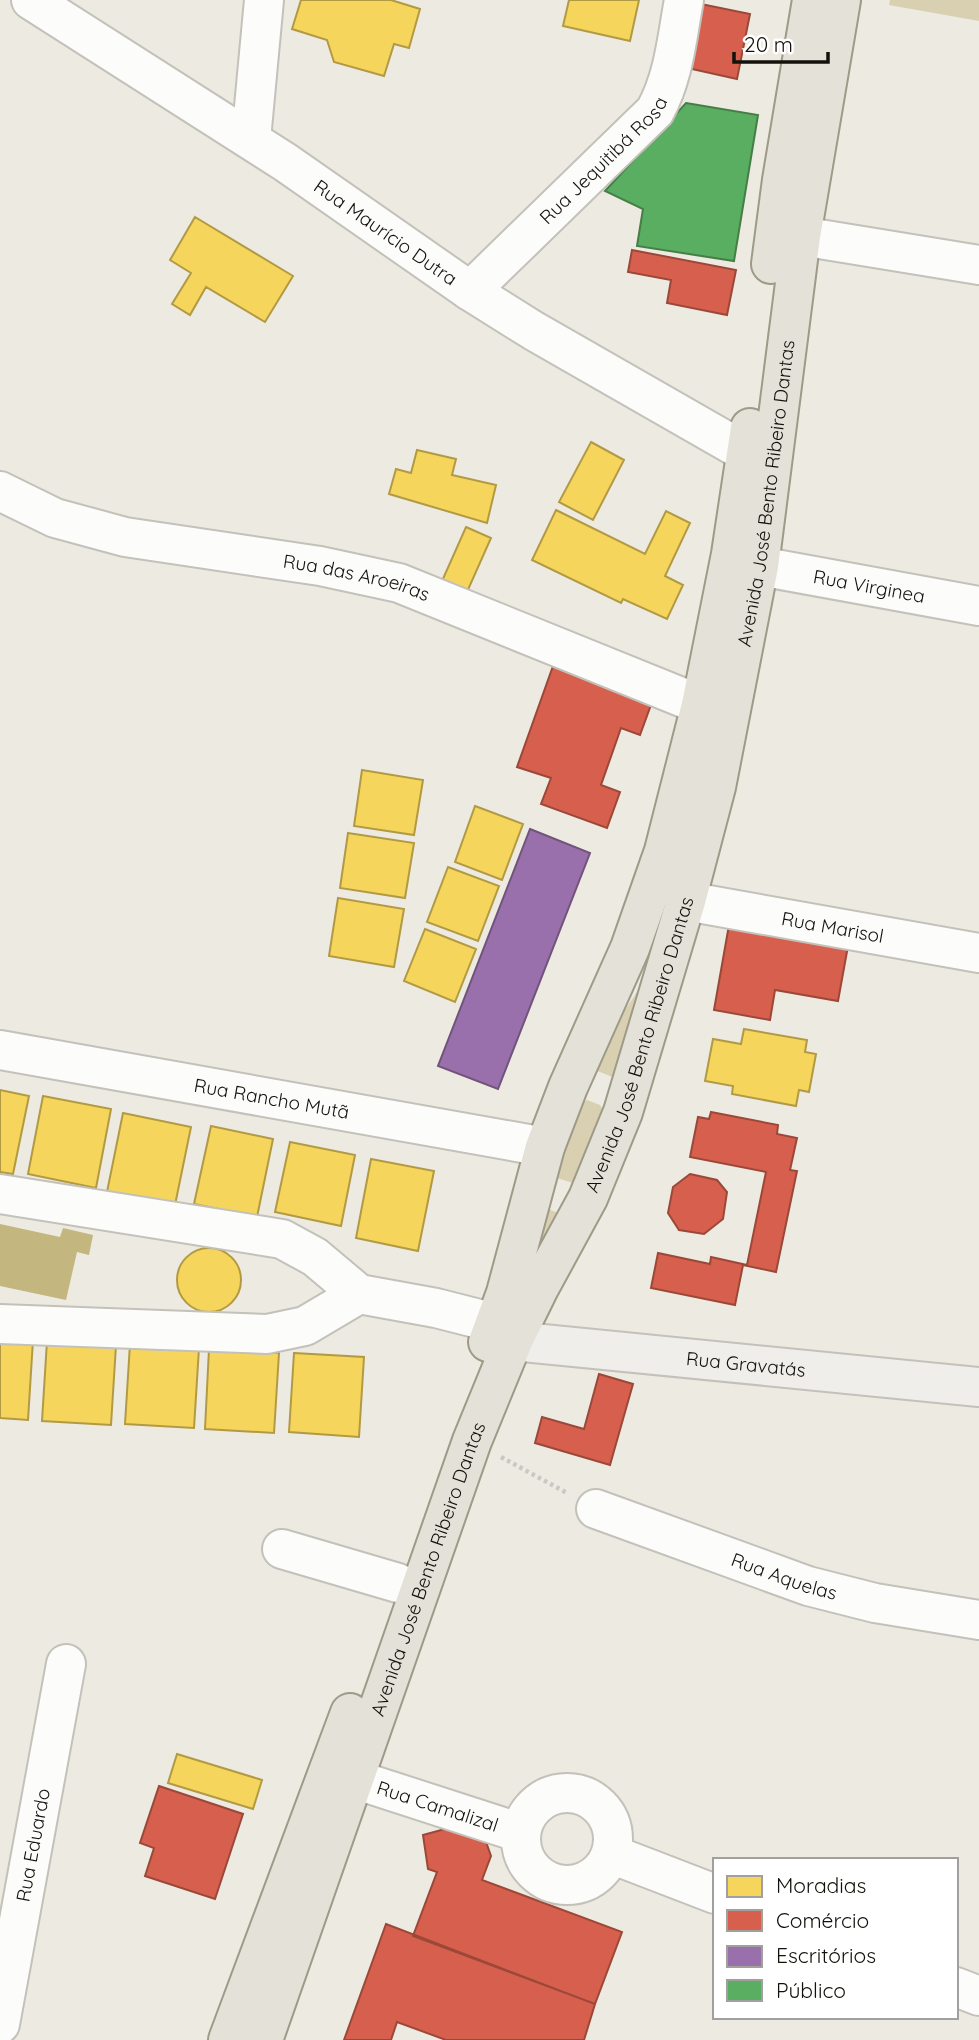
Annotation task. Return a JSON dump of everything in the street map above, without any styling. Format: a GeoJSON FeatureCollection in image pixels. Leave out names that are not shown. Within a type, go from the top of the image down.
{"type":"FeatureCollection","features":[{"type":"Feature","properties":{"kind":"main road","name":"Avenida José Bento Ribeiro Dantas"},"geometry":{"type":"LineString","coordinates":[[263,2040],[472,1441],[504,1332],[506,1293],[541,1162],[568,1087],[630,948],[664,850],[701,705],[731,554],[747,453],[782,180],[812,0]]}},
{"type":"Feature","properties":{"kind":"main road","name":"Avenida José Bento Ribeiro Dantas"},"geometry":{"type":"LineString","coordinates":[[228,2040],[398,1583],[504,1332],[538,1288],[588,1198],[623,1112],[686,901],[716,787],[759,566],[802,236],[841,0]]}},
{"type":"Feature","properties":{"kind":"main road"},"geometry":{"type":"LineString","coordinates":[[568,1087],[598,1087],[611,1093],[623,1112]]}},
{"type":"Feature","properties":{"kind":"main road"},"geometry":{"type":"LineString","coordinates":[[541,1162],[545,1190],[559,1200],[573,1203],[588,1198]]}},
{"type":"Feature","properties":{"kind":"street","name":"Rua Maurício Dutra"},"geometry":{"type":"LineString","coordinates":[[31,0],[251,139],[470,291],[534,331],[747,453]]}},
{"type":"Feature","properties":{"kind":"street"},"geometry":{"type":"LineString","coordinates":[[251,139],[264,0]]}},
{"type":"Feature","properties":{"kind":"street","name":"Rua Jequitibá Rosa"},"geometry":{"type":"LineString","coordinates":[[470,291],[655,111],[670,75],[684,0]]}},
{"type":"Feature","properties":{"kind":"street"},"geometry":{"type":"LineString","coordinates":[[802,236],[979,265]]}},
{"type":"Feature","properties":{"kind":"street","name":"Rua das Aroeiras"},"geometry":{"type":"LineString","coordinates":[[0,491],[55,518],[125,537],[320,566],[400,583],[701,705]]}},
{"type":"Feature","properties":{"kind":"street","name":"Rua Virginea"},"geometry":{"type":"LineString","coordinates":[[759,566],[979,607]]}},
{"type":"Feature","properties":{"kind":"street","name":"Rua Marisol"},"geometry":{"type":"LineString","coordinates":[[686,901],[979,953]]}},
{"type":"Feature","properties":{"kind":"street","name":"Rua Rancho Mutã"},"geometry":{"type":"LineString","coordinates":[[0,1050],[541,1162]]}},
{"type":"Feature","properties":{"kind":"street"},"geometry":{"type":"LineString","coordinates":[[0,1194],[282,1239],[314,1257],[359,1293],[436,1308],[504,1332]]}},
{"type":"Feature","properties":{"kind":"street"},"geometry":{"type":"LineString","coordinates":[[0,1324],[267,1334],[304,1326],[359,1293]]}},
{"type":"Feature","properties":{"kind":"street","name":"Rua Gravatás"},"geometry":{"type":"LineString","coordinates":[[504,1332],[979,1387]]}},
{"type":"Feature","properties":{"kind":"street","name":"Rua Aquelas"},"geometry":{"type":"LineString","coordinates":[[596,1509],[808,1586],[876,1603],[979,1620]]}},
{"type":"Feature","properties":{"kind":"street"},"geometry":{"type":"LineString","coordinates":[[282,1549],[398,1583]]}},
{"type":"Feature","properties":{"kind":"street","name":"Rua Eduardo"},"geometry":{"type":"LineString","coordinates":[[0,2024],[66,1664]]}},
{"type":"Feature","properties":{"kind":"street","name":"Rua Camalizal"},"geometry":{"type":"LineString","coordinates":[[354,1779],[521,1833]]}},
{"type":"Feature","properties":{"kind":"street","name":"Rua Camalizal"},"geometry":{"type":"LineString","coordinates":[[559,1792],[578,1793],[596,1801],[608,1816],[614,1835],[611,1854],[603,1869],[590,1880],[574,1885],[557,1884],[542,1877],[529,1866],[522,1850],[521,1833],[527,1815],[541,1800],[559,1792]]}},
{"type":"Feature","properties":{"kind":"street"},"geometry":{"type":"LineString","coordinates":[[611,1854],[713,1893]]}},
{"type":"Feature","properties":{"kind":"street"},"geometry":{"type":"LineString","coordinates":[[958,1988],[979,1996]]}},
{"type":"Feature","properties":{"kind":"path"},"geometry":{"type":"LineString","coordinates":[[472,1441],[596,1509]]}},
{"type":"Feature","properties":{"kind":"shaded area"},"geometry":{"type":"Polygon","coordinates":[[[890,0],[979,0],[979,21],[889,5],[890,0]]]}},
{"type":"Feature","properties":{"kind":"shaded area"},"geometry":{"type":"Polygon","coordinates":[[[641,986],[623,1081],[587,1067],[641,986]]]}},
{"type":"Feature","properties":{"kind":"shaded area"},"geometry":{"type":"Polygon","coordinates":[[[587,1100],[600,1105],[609,1123],[595,1166],[573,1183],[557,1178],[555,1149],[571,1110],[587,1100]]]}},
{"type":"Feature","properties":{"kind":"shaded area"},"geometry":{"type":"Polygon","coordinates":[[[537,1205],[572,1218],[531,1277],[537,1205]]]}},
{"type":"Feature","properties":{"kind":"shaded area"},"geometry":{"type":"Polygon","coordinates":[[[0,1224],[60,1237],[63,1228],[93,1235],[89,1255],[77,1252],[66,1300],[0,1286],[0,1224]]]}},
{"type":"Feature","properties":{"kind":"building: Moradias"},"geometry":{"type":"Polygon","coordinates":[[[301,0],[391,0],[420,9],[409,48],[394,44],[384,76],[334,62],[327,40],[292,29],[301,0]]]}},
{"type":"Feature","properties":{"kind":"building: Moradias"},"geometry":{"type":"Polygon","coordinates":[[[569,0],[639,0],[630,41],[563,26],[569,0]]]}},
{"type":"Feature","properties":{"kind":"building: Moradias"},"geometry":{"type":"Polygon","coordinates":[[[195,217],[293,276],[265,322],[206,287],[190,315],[172,304],[191,273],[170,260],[195,217]]]}},
{"type":"Feature","properties":{"kind":"building: Moradias"},"geometry":{"type":"Polygon","coordinates":[[[591,442],[624,460],[593,520],[559,502],[591,442]]]}},
{"type":"Feature","properties":{"kind":"building: Moradias"},"geometry":{"type":"Polygon","coordinates":[[[417,450],[456,459],[452,475],[496,485],[487,523],[389,494],[396,469],[411,473],[417,450]]]}},
{"type":"Feature","properties":{"kind":"building: Moradias"},"geometry":{"type":"Polygon","coordinates":[[[556,510],[645,554],[666,511],[690,523],[665,576],[683,585],[667,619],[623,599],[621,603],[532,560],[556,510]]]}},
{"type":"Feature","properties":{"kind":"building: Moradias"},"geometry":{"type":"Polygon","coordinates":[[[466,527],[491,538],[467,592],[442,581],[466,527]]]}},
{"type":"Feature","properties":{"kind":"building: Moradias"},"geometry":{"type":"Polygon","coordinates":[[[362,770],[423,780],[414,835],[354,826],[362,770]]]}},
{"type":"Feature","properties":{"kind":"building: Moradias"},"geometry":{"type":"Polygon","coordinates":[[[475,806],[523,824],[502,880],[455,862],[475,806]]]}},
{"type":"Feature","properties":{"kind":"building: Moradias"},"geometry":{"type":"Polygon","coordinates":[[[348,833],[414,843],[405,898],[340,888],[348,833]]]}},
{"type":"Feature","properties":{"kind":"building: Moradias"},"geometry":{"type":"Polygon","coordinates":[[[448,867],[499,886],[478,941],[427,922],[448,867]]]}},
{"type":"Feature","properties":{"kind":"building: Moradias"},"geometry":{"type":"Polygon","coordinates":[[[338,898],[404,909],[394,967],[329,956],[338,898]]]}},
{"type":"Feature","properties":{"kind":"building: Moradias"},"geometry":{"type":"Polygon","coordinates":[[[425,929],[476,949],[455,1002],[404,981],[425,929]]]}},
{"type":"Feature","properties":{"kind":"building: Moradias"},"geometry":{"type":"Polygon","coordinates":[[[744,1029],[807,1040],[805,1052],[816,1054],[809,1092],[799,1090],[796,1106],[732,1094],[733,1086],[705,1081],[713,1039],[741,1044],[744,1029]]]}},
{"type":"Feature","properties":{"kind":"building: Moradias"},"geometry":{"type":"Polygon","coordinates":[[[0,1090],[29,1096],[13,1174],[0,1172],[0,1090]]]}},
{"type":"Feature","properties":{"kind":"building: Moradias"},"geometry":{"type":"Polygon","coordinates":[[[43,1096],[111,1109],[96,1188],[28,1174],[43,1096]]]}},
{"type":"Feature","properties":{"kind":"building: Moradias"},"geometry":{"type":"Polygon","coordinates":[[[123,1113],[191,1127],[175,1205],[107,1192],[123,1113]]]}},
{"type":"Feature","properties":{"kind":"building: Moradias"},"geometry":{"type":"Polygon","coordinates":[[[211,1126],[273,1139],[257,1217],[194,1204],[211,1126]]]}},
{"type":"Feature","properties":{"kind":"building: Moradias"},"geometry":{"type":"Polygon","coordinates":[[[290,1142],[355,1155],[341,1226],[275,1212],[290,1142]]]}},
{"type":"Feature","properties":{"kind":"building: Moradias"},"geometry":{"type":"Polygon","coordinates":[[[371,1159],[434,1171],[418,1251],[356,1238],[371,1159]]]}},
{"type":"Feature","properties":{"kind":"building: Moradias"},"geometry":{"type":"Polygon","coordinates":[[[209,1248],[221,1250],[232,1257],[239,1268],[239,1292],[232,1303],[221,1310],[209,1312],[197,1310],[186,1303],[179,1292],[177,1280],[179,1268],[186,1257],[197,1250],[209,1248]]]}},
{"type":"Feature","properties":{"kind":"building: Moradias"},"geometry":{"type":"Polygon","coordinates":[[[0,1338],[33,1340],[28,1420],[0,1418],[0,1338]]]}},
{"type":"Feature","properties":{"kind":"building: Moradias"},"geometry":{"type":"Polygon","coordinates":[[[47,1341],[116,1345],[111,1425],[42,1421],[47,1341]]]}},
{"type":"Feature","properties":{"kind":"building: Moradias"},"geometry":{"type":"Polygon","coordinates":[[[130,1344],[199,1348],[194,1428],[125,1424],[130,1344]]]}},
{"type":"Feature","properties":{"kind":"building: Moradias"},"geometry":{"type":"Polygon","coordinates":[[[209,1349],[279,1353],[274,1433],[205,1429],[209,1349]]]}},
{"type":"Feature","properties":{"kind":"building: Moradias"},"geometry":{"type":"Polygon","coordinates":[[[294,1353],[364,1357],[359,1437],[289,1432],[294,1353]]]}},
{"type":"Feature","properties":{"kind":"building: Moradias"},"geometry":{"type":"Polygon","coordinates":[[[177,1754],[262,1780],[253,1809],[168,1783],[177,1754]]]}},
{"type":"Feature","properties":{"kind":"building: Comércio"},"geometry":{"type":"Polygon","coordinates":[[[696,3],[750,14],[737,79],[683,67],[696,3]]]}},
{"type":"Feature","properties":{"kind":"building: Comércio"},"geometry":{"type":"Polygon","coordinates":[[[632,250],[736,270],[727,315],[667,303],[671,280],[628,272],[632,250]]]}},
{"type":"Feature","properties":{"kind":"building: Comércio"},"geometry":{"type":"Polygon","coordinates":[[[553,666],[652,702],[640,735],[621,728],[601,785],[620,792],[607,828],[541,804],[551,778],[517,767],[553,666]]]}},
{"type":"Feature","properties":{"kind":"building: Comércio"},"geometry":{"type":"Polygon","coordinates":[[[729,925],[848,946],[838,1001],[775,990],[770,1020],[714,1010],[729,925]]]}},
{"type":"Feature","properties":{"kind":"building: Comércio"},"geometry":{"type":"Polygon","coordinates":[[[711,1112],[778,1125],[777,1134],[797,1138],[790,1170],[797,1171],[776,1272],[743,1265],[735,1305],[651,1288],[658,1253],[710,1264],[711,1257],[747,1265],[766,1172],[690,1157],[698,1117],[709,1119],[711,1112]]]}},
{"type":"Feature","properties":{"kind":"building: Comércio"},"geometry":{"type":"Polygon","coordinates":[[[690,1174],[717,1180],[727,1192],[723,1219],[704,1234],[679,1230],[668,1213],[673,1187],[690,1174]]]}},
{"type":"Feature","properties":{"kind":"building: Comércio"},"geometry":{"type":"Polygon","coordinates":[[[599,1374],[633,1384],[610,1465],[535,1443],[542,1417],[584,1429],[599,1374]]]}},
{"type":"Feature","properties":{"kind":"building: Comércio"},"geometry":{"type":"Polygon","coordinates":[[[159,1786],[243,1814],[215,1899],[145,1876],[154,1848],[140,1843],[159,1786]]]}},
{"type":"Feature","properties":{"kind":"building: Comércio"},"geometry":{"type":"Polygon","coordinates":[[[452,1827],[485,1839],[491,1856],[482,1880],[622,1932],[595,2004],[413,1936],[437,1872],[428,1869],[423,1835],[452,1827]]]}},
{"type":"Feature","properties":{"kind":"building: Comércio"},"geometry":{"type":"Polygon","coordinates":[[[386,1924],[595,2004],[584,2040],[446,2040],[397,2022],[391,2040],[344,2040],[386,1924]]]}},
{"type":"Feature","properties":{"kind":"building: Escritórios"},"geometry":{"type":"Polygon","coordinates":[[[530,829],[590,853],[498,1089],[438,1066],[530,829]]]}},
{"type":"Feature","properties":{"kind":"building: Público"},"geometry":{"type":"Polygon","coordinates":[[[686,103],[758,115],[734,261],[637,246],[643,209],[605,191],[686,103]]]}}]}
